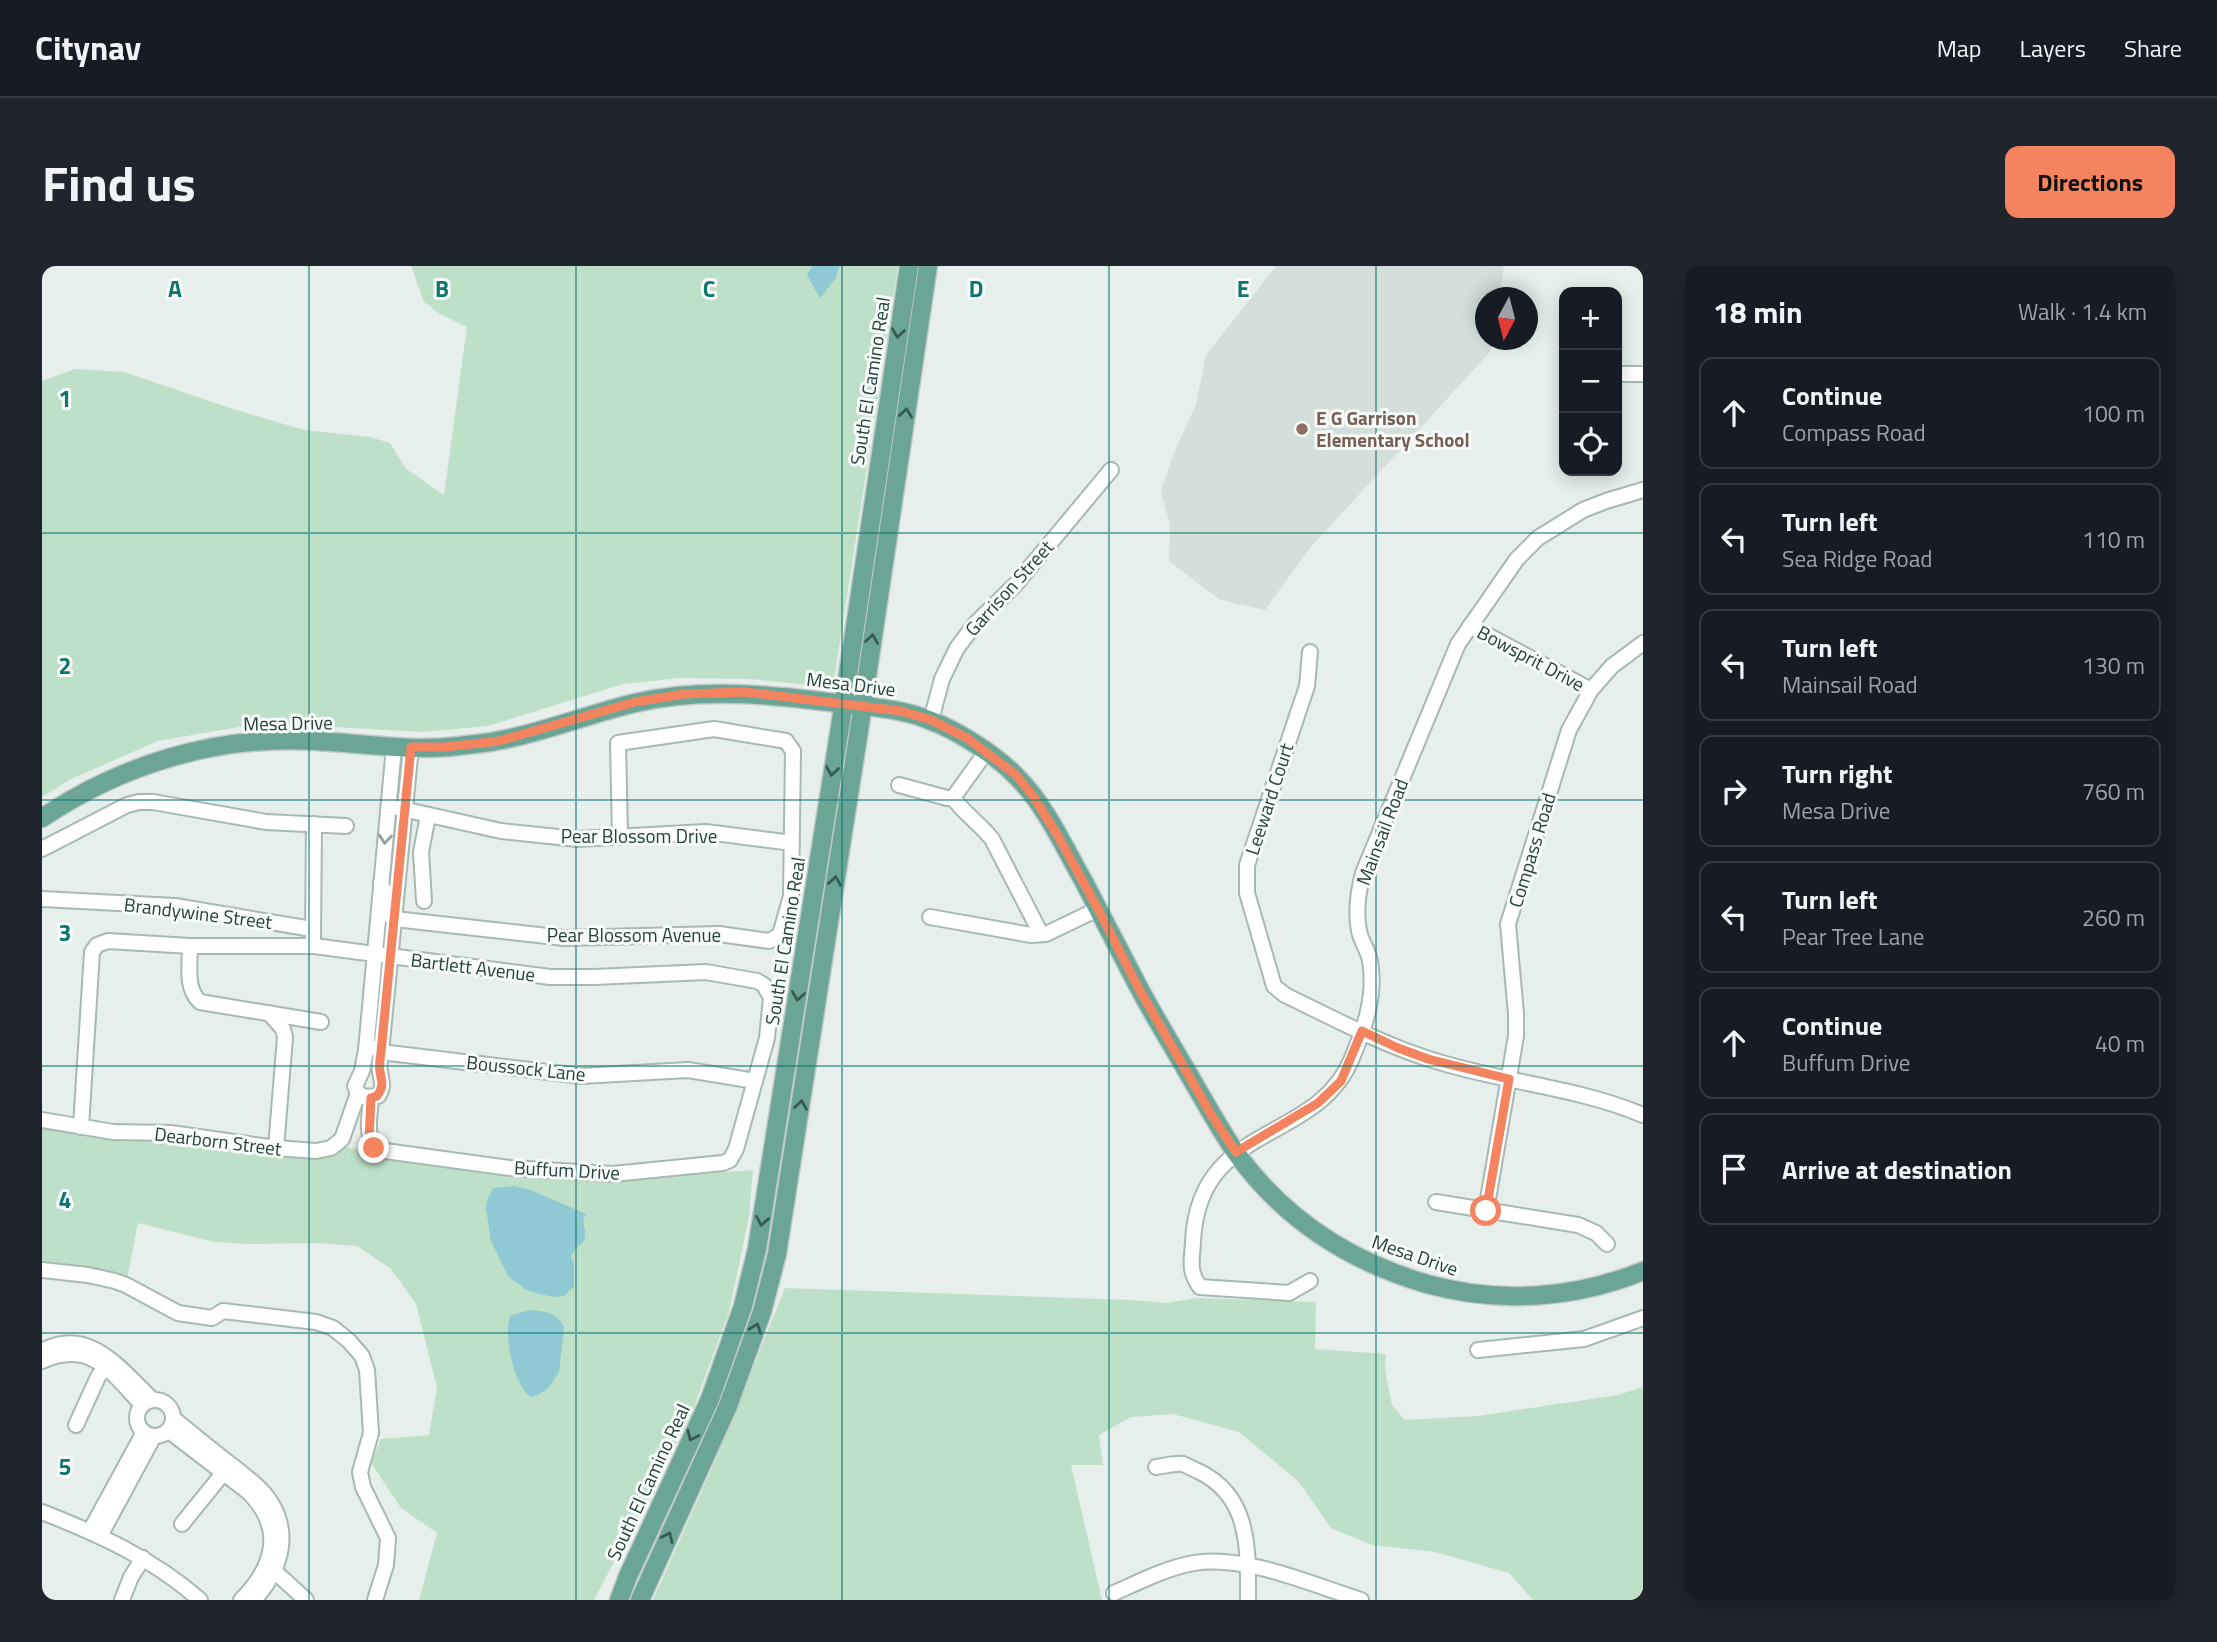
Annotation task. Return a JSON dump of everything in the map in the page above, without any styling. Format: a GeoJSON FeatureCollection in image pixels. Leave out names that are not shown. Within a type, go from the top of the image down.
{"type":"FeatureCollection","features":[{"type":"Feature","properties":{"kind":"main road","name":"South El Camino Real"},"geometry":{"type":"LineString","coordinates":[[619,1600],[710,1399],[743,1306],[764,1215],[909,266]]}},
{"type":"Feature","properties":{"kind":"main road","name":"South El Camino Real"},"geometry":{"type":"LineString","coordinates":[[640,1600],[729,1406],[768,1291],[785,1205],[929,266]]}},
{"type":"Feature","properties":{"kind":"main road","name":"Mesa Drive"},"geometry":{"type":"LineString","coordinates":[[42,818],[89,790],[132,770],[180,754],[226,746],[308,740],[403,747],[445,747],[499,741],[635,702],[684,694],[745,692],[901,711],[931,720],[967,738],[1016,775],[1033,796],[1058,836],[1139,989],[1212,1116],[1262,1184],[1296,1217],[1332,1244],[1393,1274],[1455,1292],[1524,1297],[1578,1291],[1643,1271]]}},
{"type":"Feature","properties":{"kind":"street"},"geometry":{"type":"LineString","coordinates":[[1622,374],[1643,374]]}},
{"type":"Feature","properties":{"kind":"street","name":"Garrison Street"},"geometry":{"type":"LineString","coordinates":[[931,720],[942,680],[957,648],[975,624],[1016,584],[1111,470]]}},
{"type":"Feature","properties":{"kind":"street","name":"Mainsail Road"},"geometry":{"type":"LineString","coordinates":[[1310,1281],[1289,1293],[1200,1287],[1192,1275],[1194,1227],[1203,1193],[1221,1165],[1236,1152],[1318,1103],[1341,1081],[1362,1031],[1372,996],[1370,960],[1359,932],[1357,898],[1363,873],[1458,644],[1517,559],[1538,538],[1583,510],[1606,500],[1643,490]]}},
{"type":"Feature","properties":{"kind":"street","name":"Bowsprit Drive"},"geometry":{"type":"LineString","coordinates":[[1470,626],[1591,690]]}},
{"type":"Feature","properties":{"kind":"street","name":"Compass Road"},"geometry":{"type":"LineString","coordinates":[[1486,1211],[1516,1036],[1508,924],[1569,730],[1591,690],[1612,666],[1643,643]]}},
{"type":"Feature","properties":{"kind":"street","name":"Leeward Court"},"geometry":{"type":"LineString","coordinates":[[1310,652],[1307,685],[1247,865],[1247,893],[1274,986],[1285,995],[1362,1031]]}},
{"type":"Feature","properties":{"kind":"street","name":"Pear Blossom Avenue"},"geometry":{"type":"LineString","coordinates":[[395,919],[565,938],[719,934],[769,941],[780,935],[790,896],[793,751],[786,741],[714,729],[618,743],[620,836]]}},
{"type":"Feature","properties":{"kind":"street"},"geometry":{"type":"LineString","coordinates":[[403,747],[405,811],[381,1052],[383,1089],[377,1096],[365,1096],[355,1086],[362,1071],[369,1016],[391,778],[403,747]]}},
{"type":"Feature","properties":{"kind":"street"},"geometry":{"type":"LineString","coordinates":[[953,798],[986,752]]}},
{"type":"Feature","properties":{"kind":"street"},"geometry":{"type":"LineString","coordinates":[[391,778],[396,789],[398,808],[405,811]]}},
{"type":"Feature","properties":{"kind":"street"},"geometry":{"type":"LineString","coordinates":[[899,785],[953,798],[992,839],[1041,934]]}},
{"type":"Feature","properties":{"kind":"street"},"geometry":{"type":"LineString","coordinates":[[42,849],[127,805],[139,802],[153,802],[266,822],[346,826]]}},
{"type":"Feature","properties":{"kind":"street","name":"Pear Blossom Drive"},"geometry":{"type":"LineString","coordinates":[[405,811],[501,831],[578,839],[706,832],[792,843]]}},
{"type":"Feature","properties":{"kind":"street"},"geometry":{"type":"LineString","coordinates":[[425,901],[421,852],[428,816]]}},
{"type":"Feature","properties":{"kind":"street"},"geometry":{"type":"LineString","coordinates":[[314,824],[314,946]]}},
{"type":"Feature","properties":{"kind":"street"},"geometry":{"type":"LineString","coordinates":[[382,883],[387,898],[387,914],[395,919]]}},
{"type":"Feature","properties":{"kind":"street","name":"Brandywine Street"},"geometry":{"type":"LineString","coordinates":[[42,899],[175,906],[312,929]]}},
{"type":"Feature","properties":{"kind":"street"},"geometry":{"type":"LineString","coordinates":[[930,917],[1031,935],[1046,933],[1098,909]]}},
{"type":"Feature","properties":{"kind":"street","name":"Bartlett Avenue"},"geometry":{"type":"LineString","coordinates":[[81,1127],[92,952],[97,945],[108,941],[190,946],[314,946],[550,976],[594,977],[706,972],[757,981],[764,985],[771,998],[767,1038],[755,1081]]}},
{"type":"Feature","properties":{"kind":"street"},"geometry":{"type":"LineString","coordinates":[[190,946],[190,989],[200,1002],[321,1022]]}},
{"type":"Feature","properties":{"kind":"street"},"geometry":{"type":"LineString","coordinates":[[270,1013],[283,1029],[285,1037],[276,1149]]}},
{"type":"Feature","properties":{"kind":"street"},"geometry":{"type":"LineString","coordinates":[[369,1016],[373,1044],[375,1049],[381,1052]]}},
{"type":"Feature","properties":{"kind":"street"},"geometry":{"type":"LineString","coordinates":[[1362,1031],[1428,1059],[1602,1100],[1643,1115]]}},
{"type":"Feature","properties":{"kind":"street","name":"Boussock Lane"},"geometry":{"type":"LineString","coordinates":[[381,1052],[582,1076],[688,1070],[755,1081]]}},
{"type":"Feature","properties":{"kind":"street","name":"Buffum Drive"},"geometry":{"type":"LineString","coordinates":[[365,1096],[369,1139],[378,1150],[510,1168],[613,1174],[723,1163],[730,1160],[736,1149],[755,1081]]}},
{"type":"Feature","properties":{"kind":"street","name":"Dearborn Street"},"geometry":{"type":"LineString","coordinates":[[42,1120],[113,1132],[171,1133],[276,1149],[316,1151],[331,1148],[342,1139],[365,1096]]}},
{"type":"Feature","properties":{"kind":"street"},"geometry":{"type":"LineString","coordinates":[[1436,1202],[1578,1225],[1596,1233],[1607,1244]]}},
{"type":"Feature","properties":{"kind":"street"},"geometry":{"type":"LineString","coordinates":[[42,1270],[88,1275],[126,1284],[178,1313],[212,1318],[223,1311],[316,1322],[333,1328],[349,1341],[362,1356],[367,1370],[371,1433],[360,1472],[363,1487],[388,1538],[386,1566],[374,1600]]}},
{"type":"Feature","properties":{"kind":"street"},"geometry":{"type":"LineString","coordinates":[[1478,1350],[1584,1339],[1643,1318]]}},
{"type":"Feature","properties":{"kind":"street"},"geometry":{"type":"LineString","coordinates":[[42,1361],[52,1350],[71,1343],[94,1348],[147,1402],[166,1402],[172,1410],[171,1425],[162,1435],[149,1434],[138,1424],[137,1414],[147,1402]]}},
{"type":"Feature","properties":{"kind":"street"},"geometry":{"type":"LineString","coordinates":[[76,1425],[107,1363]]}},
{"type":"Feature","properties":{"kind":"street"},"geometry":{"type":"LineString","coordinates":[[171,1425],[263,1492],[271,1502],[281,1532],[280,1556],[241,1600]]}},
{"type":"Feature","properties":{"kind":"street"},"geometry":{"type":"LineString","coordinates":[[95,1533],[149,1434]]}},
{"type":"Feature","properties":{"kind":"street"},"geometry":{"type":"LineString","coordinates":[[1156,1467],[1182,1464],[1209,1477],[1224,1489],[1241,1517],[1247,1545],[1248,1600]]}},
{"type":"Feature","properties":{"kind":"street"},"geometry":{"type":"LineString","coordinates":[[182,1524],[227,1468]]}},
{"type":"Feature","properties":{"kind":"street"},"geometry":{"type":"LineString","coordinates":[[42,1512],[95,1533],[143,1558],[200,1600]]}},
{"type":"Feature","properties":{"kind":"street"},"geometry":{"type":"LineString","coordinates":[[122,1600],[131,1577],[143,1558]]}},
{"type":"Feature","properties":{"kind":"street"},"geometry":{"type":"LineString","coordinates":[[1114,1593],[1166,1570],[1213,1561],[1248,1565],[1360,1600]]}},
{"type":"Feature","properties":{"kind":"street"},"geometry":{"type":"LineString","coordinates":[[254,1600],[267,1586],[271,1568]]}},
{"type":"Feature","properties":{"kind":"street"},"geometry":{"type":"LineString","coordinates":[[271,1568],[306,1600]]}},
{"type":"Feature","properties":{"kind":"shaded area","name":"E G Garrison Elementary School"},"geometry":{"type":"Polygon","coordinates":[[[1276,266],[1504,266],[1501,287],[1475,287],[1475,350],[1490,352],[1310,548],[1265,610],[1220,600],[1169,561],[1170,525],[1161,491],[1174,453],[1196,404],[1206,355],[1276,266]]]}},
{"type":"Feature","properties":{"kind":"green space"},"geometry":{"type":"Polygon","coordinates":[[[411,266],[898,266],[834,680],[825,687],[751,679],[680,678],[623,684],[488,726],[424,732],[262,723],[158,741],[69,780],[42,797],[42,381],[75,369],[124,372],[304,430],[370,437],[390,443],[406,469],[444,495],[467,327],[440,314],[424,302],[411,266]]]}},
{"type":"Feature","properties":{"kind":"green space"},"geometry":{"type":"Polygon","coordinates":[[[42,1129],[100,1139],[168,1141],[327,1157],[344,1147],[363,1150],[378,1159],[599,1182],[753,1170],[749,1217],[729,1312],[691,1415],[594,1600],[419,1600],[437,1533],[401,1508],[371,1463],[381,1439],[429,1435],[437,1388],[416,1304],[391,1269],[357,1246],[214,1242],[138,1223],[127,1280],[42,1267],[42,1129]]]}},
{"type":"Feature","properties":{"kind":"green space"},"geometry":{"type":"Polygon","coordinates":[[[785,1288],[1168,1303],[1197,1298],[1316,1302],[1315,1349],[1386,1354],[1385,1370],[1392,1405],[1405,1420],[1478,1416],[1618,1395],[1643,1387],[1643,1600],[1533,1600],[1509,1573],[1435,1552],[1372,1545],[1331,1528],[1299,1482],[1239,1432],[1173,1414],[1131,1417],[1099,1435],[1103,1465],[1071,1465],[1102,1600],[653,1600],[717,1457],[785,1288]]]}},
{"type":"Feature","properties":{"kind":"water"},"geometry":{"type":"Polygon","coordinates":[[[812,266],[839,266],[836,278],[820,298],[807,275],[812,266]]]}},
{"type":"Feature","properties":{"kind":"water"},"geometry":{"type":"Polygon","coordinates":[[[515,1186],[586,1214],[583,1220],[585,1238],[571,1256],[574,1264],[574,1287],[564,1296],[554,1297],[525,1289],[508,1276],[491,1241],[487,1200],[493,1188],[515,1186]]]}},
{"type":"Feature","properties":{"kind":"water"},"geometry":{"type":"Polygon","coordinates":[[[531,1310],[555,1316],[564,1328],[559,1372],[548,1388],[531,1397],[519,1382],[511,1359],[508,1334],[511,1315],[531,1310]]]}},
{"type":"Feature","properties":{"kind":"place","name":"E G Garrison Elementary School"},"geometry":{"type":"Point","coordinates":[1302,429]}},
{"type":"Feature","properties":{"kind":"route"},"geometry":{"type":"LineString","coordinates":[[374,1148],[369,1139],[371,1098],[383,1089],[381,1052],[411,747],[445,747],[499,741],[635,702],[684,694],[745,692],[901,711],[931,720],[967,738],[1016,775],[1058,836],[1139,989],[1212,1116],[1236,1152],[1318,1103],[1341,1081],[1362,1031],[1428,1059],[1509,1079],[1486,1211]]}}]}
